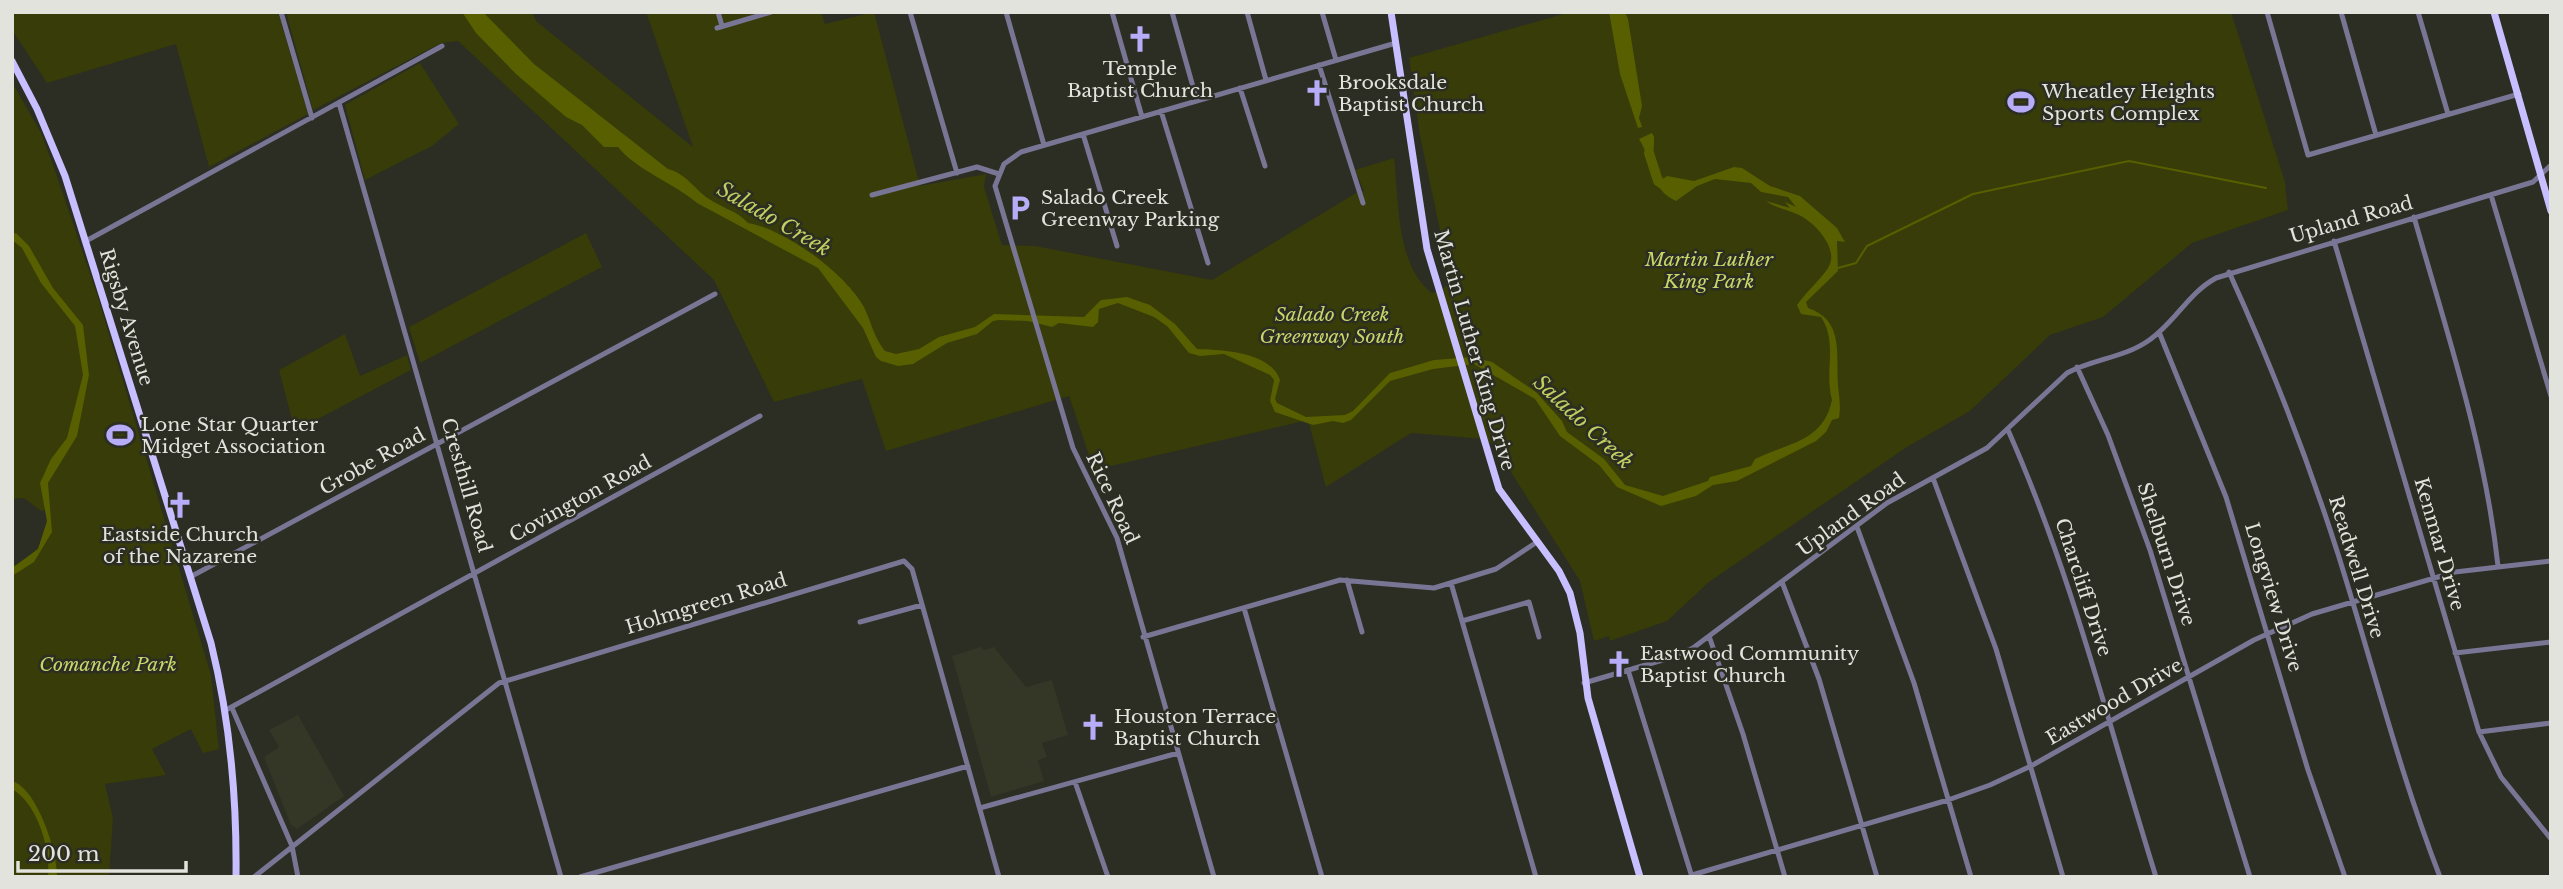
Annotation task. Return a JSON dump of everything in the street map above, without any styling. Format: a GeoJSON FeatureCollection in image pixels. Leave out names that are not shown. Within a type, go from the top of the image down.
{"type":"FeatureCollection","features":[{"type":"Feature","properties":{"kind":"main road","name":"Martin Luther King Drive"},"geometry":{"type":"LineString","coordinates":[[1391,12],[1423,233],[1436,281],[1486,452],[1506,501],[1559,571],[1570,593],[1580,634],[1584,683],[1640,877]]}},
{"type":"Feature","properties":{"kind":"main road"},"geometry":{"type":"LineString","coordinates":[[2494,12],[2551,211]]}},
{"type":"Feature","properties":{"kind":"main road","name":"Rigsby Avenue"},"geometry":{"type":"LineString","coordinates":[[12,61],[49,134],[86,241],[192,576],[229,709],[236,877]]}},
{"type":"Feature","properties":{"kind":"street"},"geometry":{"type":"LineString","coordinates":[[281,12],[312,118]]}},
{"type":"Feature","properties":{"kind":"street"},"geometry":{"type":"LineString","coordinates":[[718,12],[720,27],[771,12]]}},
{"type":"Feature","properties":{"kind":"street"},"geometry":{"type":"LineString","coordinates":[[909,12],[957,173]]}},
{"type":"Feature","properties":{"kind":"street"},"geometry":{"type":"LineString","coordinates":[[1006,12],[1044,145]]}},
{"type":"Feature","properties":{"kind":"street"},"geometry":{"type":"LineString","coordinates":[[1112,12],[1142,117]]}},
{"type":"Feature","properties":{"kind":"street"},"geometry":{"type":"LineString","coordinates":[[1172,12],[1197,101]]}},
{"type":"Feature","properties":{"kind":"street"},"geometry":{"type":"LineString","coordinates":[[1247,12],[1266,80]]}},
{"type":"Feature","properties":{"kind":"street"},"geometry":{"type":"LineString","coordinates":[[1322,12],[1336,60]]}},
{"type":"Feature","properties":{"kind":"street"},"geometry":{"type":"LineString","coordinates":[[2267,12],[2308,155],[2519,94]]}},
{"type":"Feature","properties":{"kind":"street"},"geometry":{"type":"LineString","coordinates":[[2341,12],[2376,135]]}},
{"type":"Feature","properties":{"kind":"street"},"geometry":{"type":"LineString","coordinates":[[2418,12],[2448,114]]}},
{"type":"Feature","properties":{"kind":"street"},"geometry":{"type":"LineString","coordinates":[[872,195],[977,167],[999,174],[1015,154],[1396,43]]}},
{"type":"Feature","properties":{"kind":"street"},"geometry":{"type":"LineString","coordinates":[[86,241],[442,46]]}},
{"type":"Feature","properties":{"kind":"street"},"geometry":{"type":"LineString","coordinates":[[1319,65],[1363,203]]}},
{"type":"Feature","properties":{"kind":"street"},"geometry":{"type":"LineString","coordinates":[[1240,88],[1265,166]]}},
{"type":"Feature","properties":{"kind":"street","name":"Cresthill Road"},"geometry":{"type":"LineString","coordinates":[[339,103],[561,877]]}},
{"type":"Feature","properties":{"kind":"street"},"geometry":{"type":"LineString","coordinates":[[1161,111],[1208,263]]}},
{"type":"Feature","properties":{"kind":"street"},"geometry":{"type":"LineString","coordinates":[[1083,134],[1117,247]]}},
{"type":"Feature","properties":{"kind":"street","name":"Upland Road"},"geometry":{"type":"LineString","coordinates":[[1584,683],[1684,653],[1900,494],[1977,454],[2008,430],[2047,388],[2077,367],[2132,350],[2160,332],[2191,294],[2229,272],[2533,182],[2551,165]]}},
{"type":"Feature","properties":{"kind":"street","name":"Rice Road"},"geometry":{"type":"LineString","coordinates":[[999,174],[995,192],[1057,396],[1077,459],[1104,507],[1117,538],[1143,637],[1214,877]]}},
{"type":"Feature","properties":{"kind":"street"},"geometry":{"type":"LineString","coordinates":[[2491,195],[2551,396]]}},
{"type":"Feature","properties":{"kind":"street"},"geometry":{"type":"LineString","coordinates":[[2414,218],[2476,428],[2498,566]]}},
{"type":"Feature","properties":{"kind":"street","name":"Kenmar Drive"},"geometry":{"type":"LineString","coordinates":[[2334,241],[2479,732],[2501,777],[2551,839]]}},
{"type":"Feature","properties":{"kind":"street","name":"Readwell Drive"},"geometry":{"type":"LineString","coordinates":[[2229,272],[2288,408],[2352,601],[2409,795],[2440,877]]}},
{"type":"Feature","properties":{"kind":"street","name":"Grobe Road"},"geometry":{"type":"LineString","coordinates":[[192,576],[715,294]]}},
{"type":"Feature","properties":{"kind":"street","name":"Longview Drive"},"geometry":{"type":"LineString","coordinates":[[2160,332],[2216,468],[2269,633],[2308,770],[2345,877]]}},
{"type":"Feature","properties":{"kind":"street","name":"Shelburn Drive"},"geometry":{"type":"LineString","coordinates":[[2077,367],[2129,491],[2250,877]]}},
{"type":"Feature","properties":{"kind":"street","name":"Covington Road"},"geometry":{"type":"LineString","coordinates":[[229,709],[760,416]]}},
{"type":"Feature","properties":{"kind":"street","name":"Charcliff Drive"},"geometry":{"type":"LineString","coordinates":[[2008,430],[2056,548],[2156,877]]}},
{"type":"Feature","properties":{"kind":"street"},"geometry":{"type":"LineString","coordinates":[[1933,478],[1978,593],[2063,877]]}},
{"type":"Feature","properties":{"kind":"street"},"geometry":{"type":"LineString","coordinates":[[1857,527],[1899,639],[1971,877]]}},
{"type":"Feature","properties":{"kind":"street"},"geometry":{"type":"LineString","coordinates":[[1143,637],[1348,580],[1420,589],[1451,583],[1496,569],[1537,542]]}},
{"type":"Feature","properties":{"kind":"street","name":"Holmgreen Road"},"geometry":{"type":"LineString","coordinates":[[254,877],[506,680],[900,561],[906,561],[912,569],[999,877]]}},
{"type":"Feature","properties":{"kind":"street","name":"Eastwood Drive"},"geometry":{"type":"LineString","coordinates":[[1692,876],[1948,800],[2031,766],[2269,633],[2352,601],[2463,570],[2551,561]]}},
{"type":"Feature","properties":{"kind":"street"},"geometry":{"type":"LineString","coordinates":[[1348,580],[1362,632]]}},
{"type":"Feature","properties":{"kind":"street"},"geometry":{"type":"LineString","coordinates":[[1782,582],[1815,668],[1877,877]]}},
{"type":"Feature","properties":{"kind":"street"},"geometry":{"type":"LineString","coordinates":[[1451,583],[1536,877]]}},
{"type":"Feature","properties":{"kind":"street"},"geometry":{"type":"LineString","coordinates":[[1462,621],[1529,602],[1539,637]]}},
{"type":"Feature","properties":{"kind":"street"},"geometry":{"type":"LineString","coordinates":[[860,622],[922,605]]}},
{"type":"Feature","properties":{"kind":"street"},"geometry":{"type":"LineString","coordinates":[[1244,607],[1322,877]]}},
{"type":"Feature","properties":{"kind":"street"},"geometry":{"type":"LineString","coordinates":[[1709,636],[1740,722],[1785,877]]}},
{"type":"Feature","properties":{"kind":"street"},"geometry":{"type":"LineString","coordinates":[[2455,653],[2551,642]]}},
{"type":"Feature","properties":{"kind":"street"},"geometry":{"type":"LineString","coordinates":[[1628,670],[1692,876]]}},
{"type":"Feature","properties":{"kind":"street"},"geometry":{"type":"LineString","coordinates":[[229,709],[292,846],[298,877]]}},
{"type":"Feature","properties":{"kind":"street"},"geometry":{"type":"LineString","coordinates":[[2479,732],[2551,723]]}},
{"type":"Feature","properties":{"kind":"street"},"geometry":{"type":"LineString","coordinates":[[980,808],[1178,753]]}},
{"type":"Feature","properties":{"kind":"street"},"geometry":{"type":"LineString","coordinates":[[580,877],[968,766]]}},
{"type":"Feature","properties":{"kind":"street"},"geometry":{"type":"LineString","coordinates":[[1075,782],[1108,877]]}},
{"type":"Feature","properties":{"kind":"shaded area"},"geometry":{"type":"Polygon","coordinates":[[[462,12],[483,12],[534,64],[709,199],[740,215],[748,223],[779,234],[813,254],[855,294],[885,351],[896,354],[919,349],[939,337],[975,327],[994,314],[1084,317],[1101,300],[1127,297],[1150,305],[1175,324],[1197,349],[1244,354],[1266,363],[1275,370],[1280,380],[1275,399],[1277,403],[1306,417],[1345,415],[1353,411],[1390,373],[1434,360],[1472,357],[1492,362],[1536,392],[1562,421],[1567,432],[1604,459],[1625,485],[1663,496],[1708,481],[1710,477],[1751,466],[1755,459],[1802,440],[1821,425],[1832,400],[1829,337],[1821,317],[1801,314],[1797,305],[1828,268],[1831,253],[1825,238],[1807,220],[1766,201],[1790,208],[1785,202],[1796,207],[1788,197],[1761,192],[1751,183],[1715,179],[1697,186],[1676,201],[1667,196],[1656,182],[1639,139],[1652,133],[1653,166],[1660,181],[1667,176],[1694,181],[1734,167],[1742,168],[1770,186],[1800,196],[1837,228],[1845,242],[1837,241],[1838,271],[1806,302],[1808,308],[1820,313],[1828,321],[1836,339],[1839,418],[1832,420],[1826,432],[1816,441],[1737,481],[1713,485],[1696,496],[1661,506],[1617,487],[1599,465],[1560,436],[1535,399],[1474,364],[1433,369],[1390,381],[1351,420],[1313,425],[1275,412],[1270,401],[1274,380],[1270,375],[1224,354],[1200,356],[1189,353],[1167,326],[1154,317],[1118,303],[1099,309],[1098,322],[1093,327],[1059,323],[1052,327],[1028,321],[999,320],[993,321],[977,334],[947,343],[913,364],[898,366],[881,361],[876,357],[863,328],[818,268],[697,203],[634,162],[618,147],[604,147],[582,125],[566,117],[516,74],[476,33],[462,12]]]}},
{"type":"Feature","properties":{"kind":"shaded area"},"geometry":{"type":"Polygon","coordinates":[[[1609,12],[1625,12],[1628,19],[1642,106],[1639,118],[1642,127],[1638,128],[1620,74],[1609,12]]]}},
{"type":"Feature","properties":{"kind":"shaded area"},"geometry":{"type":"Polygon","coordinates":[[[16,233],[29,246],[53,288],[83,325],[89,375],[77,436],[48,483],[52,532],[34,562],[12,576],[12,568],[38,549],[47,521],[40,483],[51,459],[67,438],[83,375],[75,326],[41,283],[22,248],[12,240],[12,234],[16,233]]]}},
{"type":"Feature","properties":{"kind":"shaded area"},"geometry":{"type":"Polygon","coordinates":[[[980,647],[985,650],[994,647],[1026,687],[1052,680],[1068,735],[1042,743],[1047,757],[1038,760],[1044,781],[991,797],[952,656],[980,647]]]}},
{"type":"Feature","properties":{"kind":"shaded area"},"geometry":{"type":"Polygon","coordinates":[[[298,715],[344,796],[297,829],[291,825],[264,757],[279,747],[269,730],[298,715]]]}},
{"type":"Feature","properties":{"kind":"shaded area"},"geometry":{"type":"Polygon","coordinates":[[[12,781],[21,786],[37,808],[50,838],[57,877],[48,877],[45,841],[29,805],[12,789],[12,781]]]}},
{"type":"Feature","properties":{"kind":"green space"},"geometry":{"type":"Polygon","coordinates":[[[12,12],[278,12],[308,114],[209,167],[176,44],[47,83],[12,30],[12,12]]]}},
{"type":"Feature","properties":{"kind":"green space","name":"Martin Luther King Park"},"geometry":{"type":"Polygon","coordinates":[[[286,12],[532,12],[536,21],[693,147],[646,12],[821,12],[825,24],[874,12],[920,186],[986,174],[984,187],[1002,245],[1035,246],[1212,280],[1356,193],[1364,191],[1355,170],[1394,158],[1405,249],[1420,281],[1432,293],[1440,291],[1451,282],[1420,136],[1409,58],[1570,12],[2231,12],[2285,182],[2288,210],[2192,243],[2103,317],[2050,335],[1970,411],[1907,447],[1709,582],[1667,621],[1610,641],[1609,636],[1594,641],[1580,581],[1509,469],[1502,449],[1483,439],[1411,433],[1326,487],[1308,420],[1094,470],[1069,396],[886,451],[862,379],[774,402],[714,280],[458,41],[441,43],[313,110],[286,12]]]}},
{"type":"Feature","properties":{"kind":"green space"},"geometry":{"type":"Polygon","coordinates":[[[420,63],[459,124],[432,146],[365,180],[345,105],[420,63]]]}},
{"type":"Feature","properties":{"kind":"green space","name":"Comanche Park"},"geometry":{"type":"Polygon","coordinates":[[[12,82],[41,133],[97,294],[211,675],[219,749],[203,753],[191,729],[152,749],[166,775],[105,784],[113,818],[109,877],[12,877],[12,566],[28,558],[40,544],[47,519],[45,510],[41,511],[24,498],[12,499],[12,82]]]}},
{"type":"Feature","properties":{"kind":"green space"},"geometry":{"type":"Polygon","coordinates":[[[586,233],[602,267],[420,363],[409,327],[586,233]]]}},
{"type":"Feature","properties":{"kind":"green space"},"geometry":{"type":"Polygon","coordinates":[[[345,334],[360,376],[407,355],[411,370],[295,431],[279,370],[345,334]]]}},
{"type":"Feature","properties":{"kind":"waterway","name":"Salado Creek"},"geometry":{"type":"LineString","coordinates":[[1649,153],[1658,181],[1667,187]]}},
{"type":"Feature","properties":{"kind":"waterway"},"geometry":{"type":"LineString","coordinates":[[1838,268],[1856,263],[1867,246],[1973,194],[2129,161],[2266,188]]}},
{"type":"Feature","properties":{"kind":"place","name":"Temple Baptist Church"},"geometry":{"type":"Point","coordinates":[1140,39]}},
{"type":"Feature","properties":{"kind":"place","name":"Brooksdale Baptist Church"},"geometry":{"type":"Point","coordinates":[1317,93]}},
{"type":"Feature","properties":{"kind":"place","name":"Wheatley Heights Sports Complex"},"geometry":{"type":"Point","coordinates":[2021,102]}},
{"type":"Feature","properties":{"kind":"place","name":"Salado Creek Greenway Parking"},"geometry":{"type":"Point","coordinates":[1020,208]}},
{"type":"Feature","properties":{"kind":"place","name":"Lone Star Quarter Midget Association"},"geometry":{"type":"Point","coordinates":[120,435]}},
{"type":"Feature","properties":{"kind":"place","name":"Eastside Church of the Nazarene"},"geometry":{"type":"Point","coordinates":[180,505]}},
{"type":"Feature","properties":{"kind":"place","name":"Eastwood Community Baptist Church"},"geometry":{"type":"Point","coordinates":[1619,664]}},
{"type":"Feature","properties":{"kind":"place","name":"Houston Terrace Baptist Church"},"geometry":{"type":"Point","coordinates":[1093,727]}},
{"type":"Feature","properties":{"kind":"park label","name":"Salado Creek Greenway South"},"geometry":{"type":"Point","coordinates":[1332,325]}}]}
